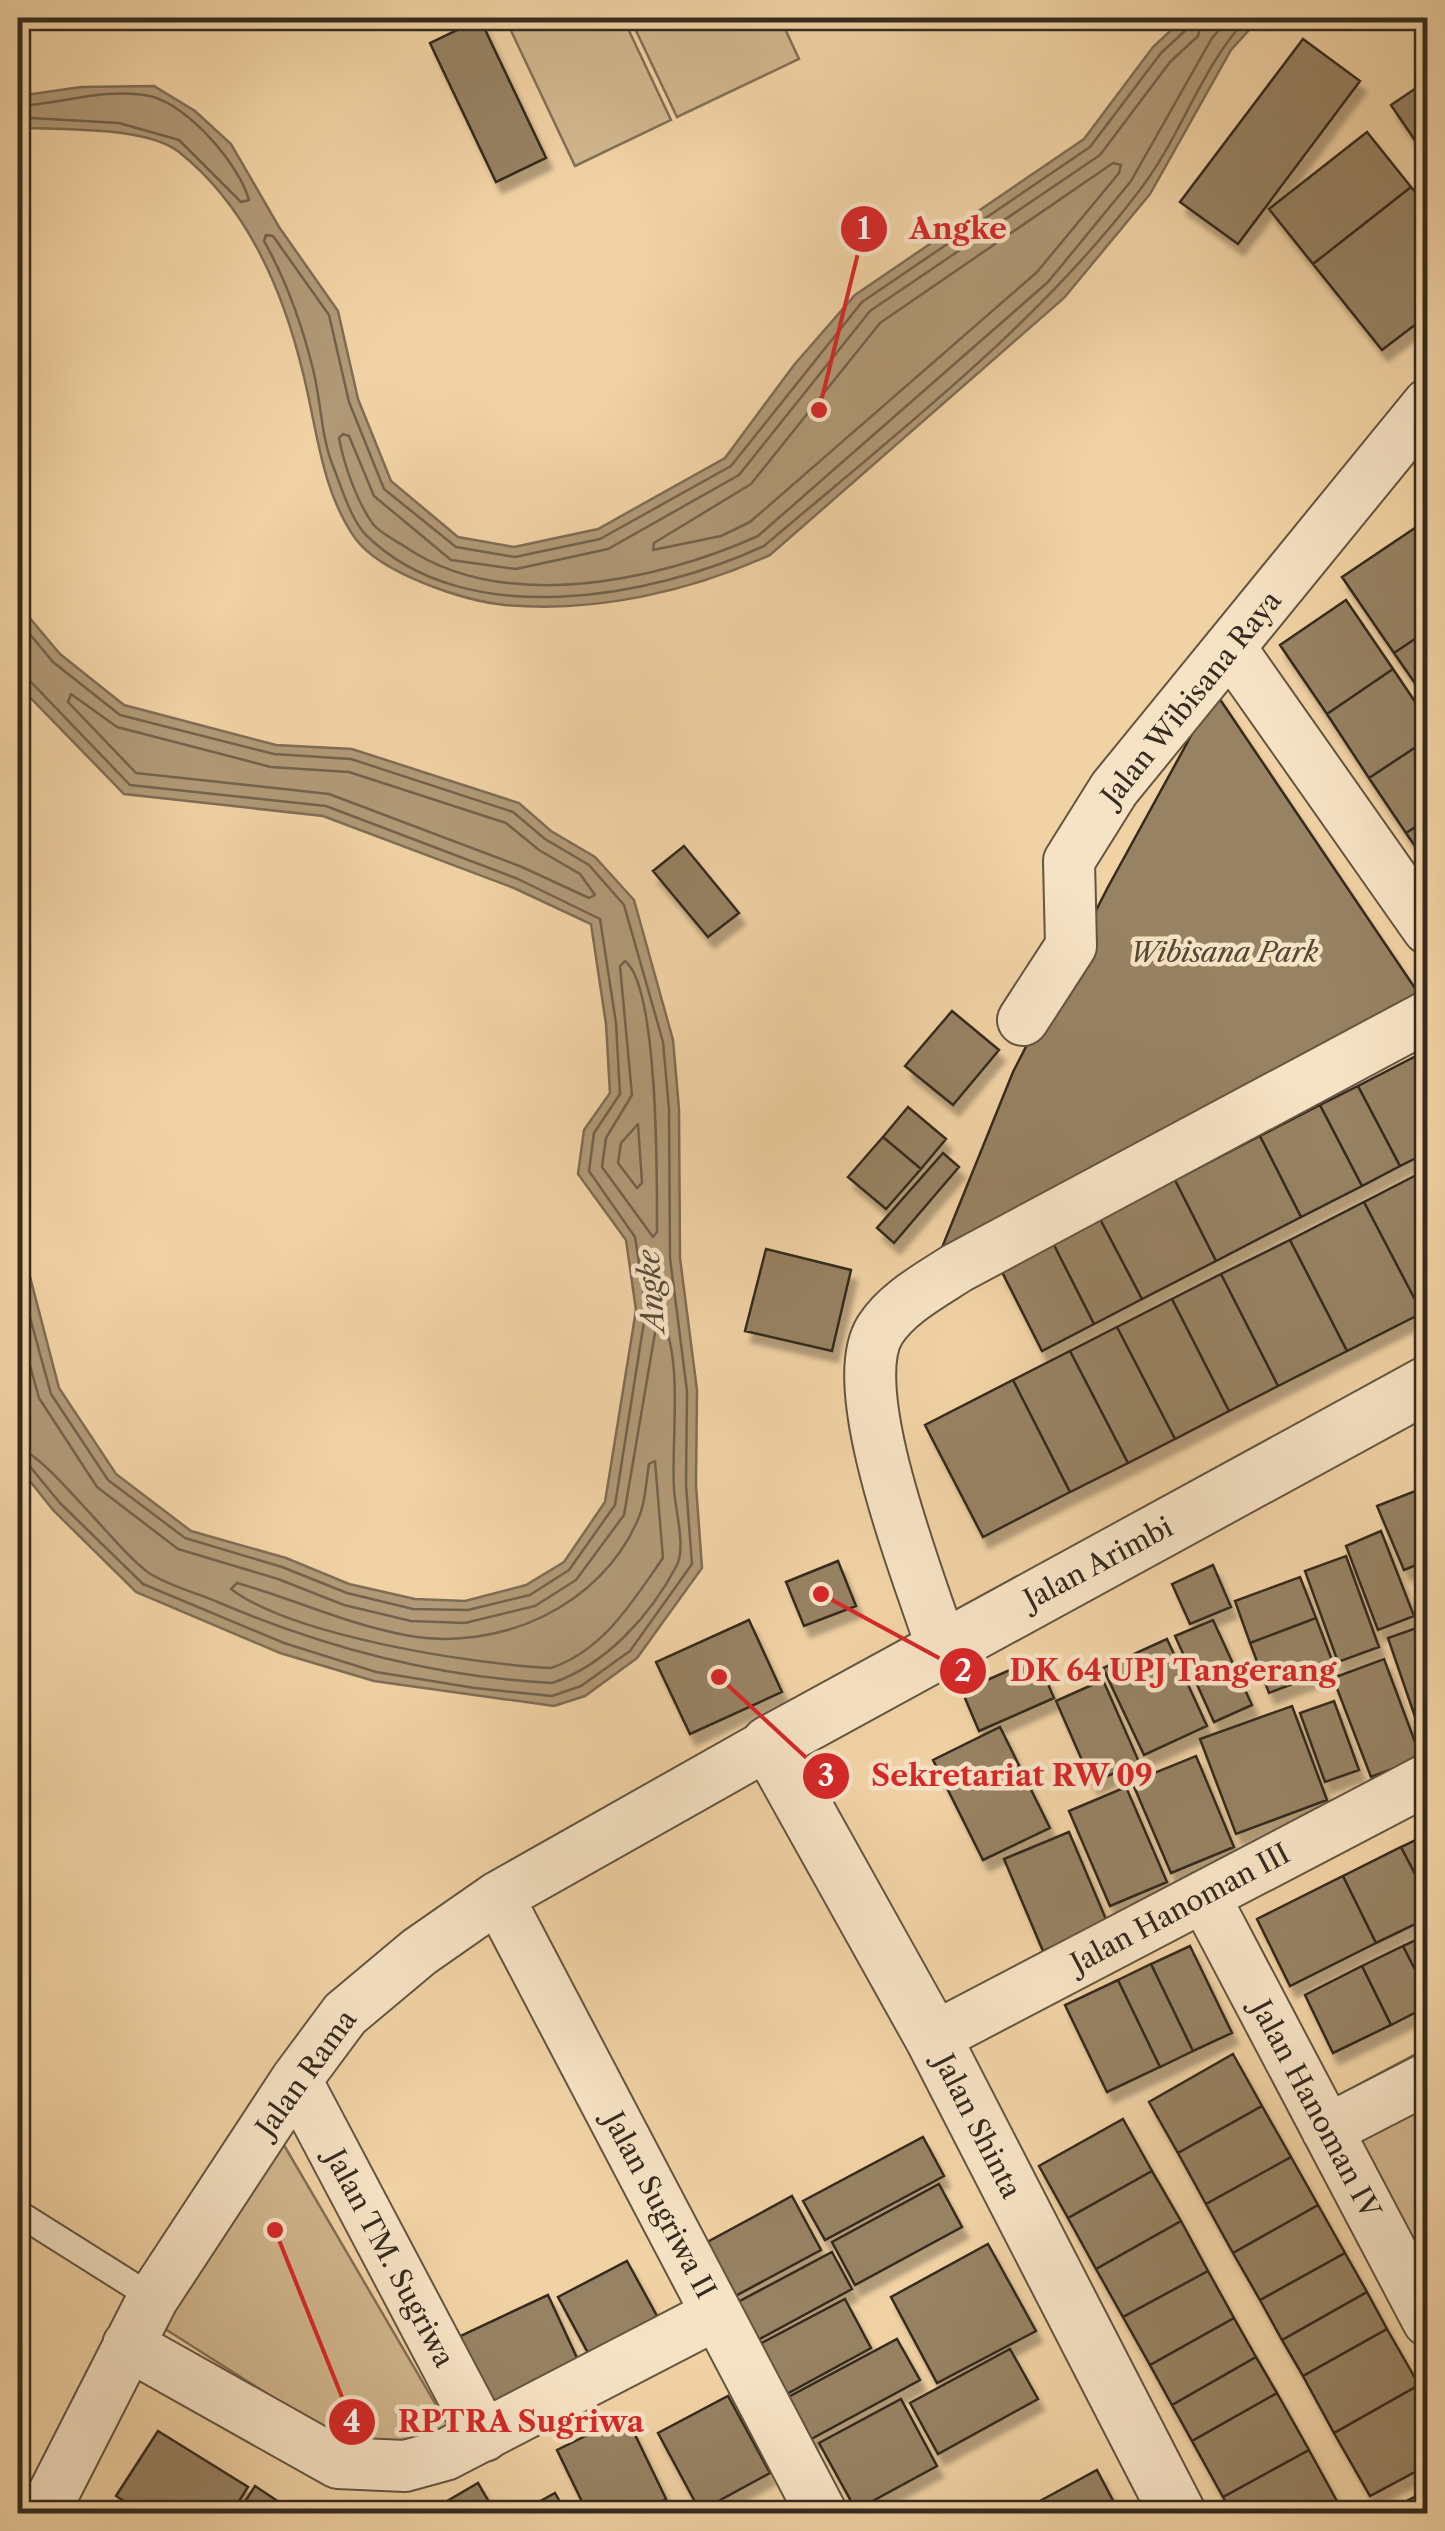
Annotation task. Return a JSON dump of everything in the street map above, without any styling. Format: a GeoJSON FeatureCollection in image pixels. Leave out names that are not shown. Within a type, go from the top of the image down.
{"type":"FeatureCollection","features":[{"type":"Feature","properties":{"kind":"street","name":"Jalan Wibisana Raya"},"geometry":{"type":"LineString","coordinates":[[1024,1020],[1071,946],[1069,861],[1114,789],[1419,436]]}},
{"type":"Feature","properties":{"kind":"street"},"geometry":{"type":"LineString","coordinates":[[1231,649],[1428,929]]}},
{"type":"Feature","properties":{"kind":"street"},"geometry":{"type":"LineString","coordinates":[[942,1648],[880,1453],[868,1378],[878,1331],[914,1295],[957,1268],[1428,1016]]}},
{"type":"Feature","properties":{"kind":"street","name":"Jalan Arimbi"},"geometry":{"type":"LineString","coordinates":[[769,1744],[1428,1384]]}},
{"type":"Feature","properties":{"kind":"street","name":"Jalan Rama"},"geometry":{"type":"LineString","coordinates":[[43,2514],[153,2298],[296,2080],[345,2014],[419,1952],[498,1897],[769,1744]]}},
{"type":"Feature","properties":{"kind":"street","name":"Jalan Shinta"},"geometry":{"type":"LineString","coordinates":[[769,1744],[932,2038],[1178,2514]]}},
{"type":"Feature","properties":{"kind":"street","name":"Jalan Hanoman III"},"geometry":{"type":"LineString","coordinates":[[932,2038],[1428,1779]]}},
{"type":"Feature","properties":{"kind":"street","name":"Jalan Hanoman IV"},"geometry":{"type":"LineString","coordinates":[[1204,1896],[1428,2322]]}},
{"type":"Feature","properties":{"kind":"street","name":"Jalan Sugriwa II"},"geometry":{"type":"LineString","coordinates":[[498,1897],[822,2514]]}},
{"type":"Feature","properties":{"kind":"street"},"geometry":{"type":"LineString","coordinates":[[1327,2130],[1428,2078]]}},
{"type":"Feature","properties":{"kind":"street","name":"Jalan TM. Sugriwa"},"geometry":{"type":"LineString","coordinates":[[296,2080],[484,2436]]}},
{"type":"Feature","properties":{"kind":"street"},"geometry":{"type":"LineString","coordinates":[[128,2345],[338,2463],[405,2466],[445,2455],[718,2314]]}},
{"type":"Feature","properties":{"kind":"lane"},"geometry":{"type":"LineString","coordinates":[[18,2213],[153,2298]]}},
{"type":"Feature","properties":{"kind":"shaded area"},"geometry":{"type":"Polygon","coordinates":[[[505,18],[623,18],[671,120],[575,166],[505,18]]]}},
{"type":"Feature","properties":{"kind":"shaded area"},"geometry":{"type":"Polygon","coordinates":[[[630,18],[780,18],[799,59],[677,117],[630,18]]]}},
{"type":"Feature","properties":{"kind":"shaded area"},"geometry":{"type":"Polygon","coordinates":[[[1427,2048],[1427,2289],[1326,2102],[1427,2048]]]}},
{"type":"Feature","properties":{"kind":"shaded area"},"geometry":{"type":"Polygon","coordinates":[[[281,2140],[449,2427],[384,2468],[151,2320],[281,2140]]]}},
{"type":"Feature","properties":{"kind":"water"},"geometry":{"type":"Polygon","coordinates":[[[1184,18],[1260,18],[1231,50],[1150,194],[1064,298],[770,555],[674,589],[573,606],[505,605],[446,591],[402,574],[367,551],[355,538],[334,500],[295,342],[273,281],[243,224],[224,198],[179,152],[148,138],[66,129],[30,128],[18,134],[18,96],[81,87],[154,86],[195,111],[231,144],[279,227],[338,311],[358,399],[391,481],[458,537],[514,547],[598,529],[725,458],[794,365],[855,295],[1084,139],[1153,47],[1184,18]]]}},
{"type":"Feature","properties":{"kind":"water"},"geometry":{"type":"Polygon","coordinates":[[[18,604],[60,654],[124,705],[276,745],[352,749],[519,803],[551,831],[595,857],[634,900],[673,1040],[679,1109],[680,1258],[697,1390],[696,1485],[702,1568],[637,1658],[585,1696],[554,1706],[374,1681],[280,1653],[136,1592],[53,1510],[18,1466],[18,1231],[59,1388],[116,1474],[191,1531],[286,1558],[349,1584],[415,1599],[465,1601],[526,1585],[564,1562],[605,1502],[636,1310],[626,1240],[578,1174],[584,1130],[610,1093],[606,1024],[591,924],[514,888],[323,816],[124,794],[18,685],[18,604]]]}},
{"type":"Feature","properties":{"kind":"building"},"geometry":{"type":"Polygon","coordinates":[[[480,19],[546,158],[496,182],[430,43],[480,19]]]}},
{"type":"Feature","properties":{"kind":"building"},"geometry":{"type":"Polygon","coordinates":[[[1303,39],[1360,81],[1238,244],[1180,202],[1303,39]]]}},
{"type":"Feature","properties":{"kind":"building"},"geometry":{"type":"Polygon","coordinates":[[[1428,80],[1428,153],[1425,155],[1391,105],[1428,80]]]}},
{"type":"Feature","properties":{"kind":"building"},"geometry":{"type":"Polygon","coordinates":[[[1367,132],[1411,187],[1313,264],[1269,209],[1367,132]]]}},
{"type":"Feature","properties":{"kind":"building"},"geometry":{"type":"Polygon","coordinates":[[[1411,187],[1428,207],[1428,315],[1382,350],[1313,264],[1411,187]]]}},
{"type":"Feature","properties":{"kind":"building"},"geometry":{"type":"Polygon","coordinates":[[[1415,528],[1428,545],[1428,630],[1394,653],[1342,577],[1415,528]]]}},
{"type":"Feature","properties":{"kind":"building"},"geometry":{"type":"Polygon","coordinates":[[[1346,600],[1393,669],[1327,714],[1280,645],[1346,600]]]}},
{"type":"Feature","properties":{"kind":"building"},"geometry":{"type":"Polygon","coordinates":[[[1428,630],[1428,702],[1394,653],[1428,630]]]}},
{"type":"Feature","properties":{"kind":"building"},"geometry":{"type":"Polygon","coordinates":[[[1393,669],[1428,721],[1428,739],[1369,778],[1327,714],[1393,669]]]}},
{"type":"Feature","properties":{"kind":"building","name":"Wibisana Park"},"geometry":{"type":"Polygon","coordinates":[[[1215,692],[1421,997],[939,1255],[1013,1072],[1215,692]]]}},
{"type":"Feature","properties":{"kind":"building"},"geometry":{"type":"Polygon","coordinates":[[[1428,739],[1428,819],[1406,833],[1369,778],[1428,739]]]}},
{"type":"Feature","properties":{"kind":"building"},"geometry":{"type":"Polygon","coordinates":[[[1428,819],[1428,865],[1406,833],[1428,819]]]}},
{"type":"Feature","properties":{"kind":"building"},"geometry":{"type":"Polygon","coordinates":[[[684,846],[739,913],[708,937],[653,871],[684,846]]]}},
{"type":"Feature","properties":{"kind":"building"},"geometry":{"type":"Polygon","coordinates":[[[952,1011],[999,1050],[953,1105],[905,1066],[952,1011]]]}},
{"type":"Feature","properties":{"kind":"building"},"geometry":{"type":"Polygon","coordinates":[[[1420,1054],[1428,1069],[1428,1152],[1400,1166],[1358,1086],[1420,1054]]]}},
{"type":"Feature","properties":{"kind":"building"},"geometry":{"type":"Polygon","coordinates":[[[1358,1086],[1400,1166],[1362,1186],[1320,1105],[1358,1086]]]}},
{"type":"Feature","properties":{"kind":"building"},"geometry":{"type":"Polygon","coordinates":[[[1320,1105],[1362,1186],[1301,1217],[1260,1136],[1320,1105]]]}},
{"type":"Feature","properties":{"kind":"building"},"geometry":{"type":"Polygon","coordinates":[[[908,1107],[946,1139],[921,1169],[883,1137],[908,1107]]]}},
{"type":"Feature","properties":{"kind":"building"},"geometry":{"type":"Polygon","coordinates":[[[1260,1136],[1301,1217],[1216,1261],[1175,1180],[1260,1136]]]}},
{"type":"Feature","properties":{"kind":"building"},"geometry":{"type":"Polygon","coordinates":[[[883,1137],[921,1169],[886,1209],[848,1177],[883,1137]]]}},
{"type":"Feature","properties":{"kind":"building"},"geometry":{"type":"Polygon","coordinates":[[[943,1153],[959,1167],[894,1243],[877,1228],[943,1153]]]}},
{"type":"Feature","properties":{"kind":"building"},"geometry":{"type":"Polygon","coordinates":[[[1428,1169],[1428,1310],[1422,1313],[1364,1202],[1428,1169]]]}},
{"type":"Feature","properties":{"kind":"building"},"geometry":{"type":"Polygon","coordinates":[[[1175,1180],[1216,1261],[1142,1299],[1100,1219],[1175,1180]]]}},
{"type":"Feature","properties":{"kind":"building"},"geometry":{"type":"Polygon","coordinates":[[[1364,1202],[1422,1313],[1347,1351],[1290,1240],[1364,1202]]]}},
{"type":"Feature","properties":{"kind":"building"},"geometry":{"type":"Polygon","coordinates":[[[1100,1219],[1142,1299],[1094,1324],[1053,1243],[1100,1219]]]}},
{"type":"Feature","properties":{"kind":"building"},"geometry":{"type":"Polygon","coordinates":[[[1290,1240],[1347,1351],[1278,1386],[1221,1274],[1290,1240]]]}},
{"type":"Feature","properties":{"kind":"building"},"geometry":{"type":"Polygon","coordinates":[[[1053,1243],[1094,1324],[1042,1351],[1001,1270],[1053,1243]]]}},
{"type":"Feature","properties":{"kind":"building"},"geometry":{"type":"Polygon","coordinates":[[[766,1249],[851,1270],[832,1351],[745,1331],[766,1249]]]}},
{"type":"Feature","properties":{"kind":"building"},"geometry":{"type":"Polygon","coordinates":[[[1221,1274],[1278,1386],[1229,1411],[1172,1299],[1221,1274]]]}},
{"type":"Feature","properties":{"kind":"building"},"geometry":{"type":"Polygon","coordinates":[[[1172,1299],[1229,1411],[1175,1439],[1117,1327],[1172,1299]]]}},
{"type":"Feature","properties":{"kind":"building"},"geometry":{"type":"Polygon","coordinates":[[[1117,1327],[1175,1439],[1128,1463],[1070,1351],[1117,1327]]]}},
{"type":"Feature","properties":{"kind":"building"},"geometry":{"type":"Polygon","coordinates":[[[1070,1351],[1128,1463],[1070,1492],[1013,1380],[1070,1351]]]}},
{"type":"Feature","properties":{"kind":"building"},"geometry":{"type":"Polygon","coordinates":[[[1013,1380],[1070,1492],[983,1537],[925,1425],[1013,1380]]]}},
{"type":"Feature","properties":{"kind":"building"},"geometry":{"type":"Polygon","coordinates":[[[1428,1486],[1428,1560],[1404,1570],[1377,1506],[1428,1486]]]}},
{"type":"Feature","properties":{"kind":"building"},"geometry":{"type":"Polygon","coordinates":[[[1381,1531],[1414,1616],[1378,1630],[1346,1546],[1381,1531]]]}},
{"type":"Feature","properties":{"kind":"building"},"geometry":{"type":"Polygon","coordinates":[[[1346,1556],[1379,1647],[1338,1662],[1305,1571],[1346,1556]]]}},
{"type":"Feature","properties":{"kind":"building"},"geometry":{"type":"Polygon","coordinates":[[[838,1561],[856,1606],[804,1626],[786,1582],[838,1561]]]}},
{"type":"Feature","properties":{"kind":"building"},"geometry":{"type":"Polygon","coordinates":[[[1213,1565],[1231,1607],[1190,1624],[1172,1584],[1213,1565]]]}},
{"type":"Feature","properties":{"kind":"building"},"geometry":{"type":"Polygon","coordinates":[[[1300,1577],[1316,1618],[1250,1643],[1235,1601],[1300,1577]]]}},
{"type":"Feature","properties":{"kind":"building"},"geometry":{"type":"Polygon","coordinates":[[[1316,1618],[1335,1668],[1269,1693],[1250,1643],[1316,1618]]]}},
{"type":"Feature","properties":{"kind":"building"},"geometry":{"type":"Polygon","coordinates":[[[749,1620],[782,1692],[690,1734],[656,1662],[749,1620]]]}},
{"type":"Feature","properties":{"kind":"building"},"geometry":{"type":"Polygon","coordinates":[[[1213,1620],[1252,1705],[1214,1722],[1175,1636],[1213,1620]]]}},
{"type":"Feature","properties":{"kind":"building"},"geometry":{"type":"Polygon","coordinates":[[[1428,1624],[1428,1738],[1423,1740],[1388,1638],[1428,1624]]]}},
{"type":"Feature","properties":{"kind":"building"},"geometry":{"type":"Polygon","coordinates":[[[1167,1639],[1207,1726],[1144,1755],[1103,1668],[1167,1639]]]}},
{"type":"Feature","properties":{"kind":"building"},"geometry":{"type":"Polygon","coordinates":[[[1037,1658],[1054,1698],[979,1731],[962,1691],[1037,1658]]]}},
{"type":"Feature","properties":{"kind":"building"},"geometry":{"type":"Polygon","coordinates":[[[1384,1659],[1421,1758],[1371,1777],[1333,1678],[1384,1659]]]}},
{"type":"Feature","properties":{"kind":"building"},"geometry":{"type":"Polygon","coordinates":[[[1103,1680],[1139,1762],[1092,1783],[1056,1701],[1103,1680]]]}},
{"type":"Feature","properties":{"kind":"building"},"geometry":{"type":"Polygon","coordinates":[[[1334,1701],[1359,1770],[1325,1782],[1300,1713],[1334,1701]]]}},
{"type":"Feature","properties":{"kind":"building"},"geometry":{"type":"Polygon","coordinates":[[[1292,1706],[1327,1800],[1236,1834],[1200,1739],[1292,1706]]]}},
{"type":"Feature","properties":{"kind":"building"},"geometry":{"type":"Polygon","coordinates":[[[1000,1727],[1050,1828],[983,1860],[933,1760],[1000,1727]]]}},
{"type":"Feature","properties":{"kind":"building"},"geometry":{"type":"Polygon","coordinates":[[[1196,1756],[1234,1847],[1171,1873],[1132,1782],[1196,1756]]]}},
{"type":"Feature","properties":{"kind":"building"},"geometry":{"type":"Polygon","coordinates":[[[1126,1787],[1167,1882],[1110,1906],[1069,1811],[1126,1787]]]}},
{"type":"Feature","properties":{"kind":"building"},"geometry":{"type":"Polygon","coordinates":[[[1069,1832],[1108,1924],[1043,1951],[1004,1859],[1069,1832]]]}},
{"type":"Feature","properties":{"kind":"building"},"geometry":{"type":"Polygon","coordinates":[[[1428,1834],[1428,1899],[1401,1847],[1428,1834]]]}},
{"type":"Feature","properties":{"kind":"building"},"geometry":{"type":"Polygon","coordinates":[[[1401,1847],[1428,1899],[1428,1918],[1376,1943],[1343,1876],[1401,1847]]]}},
{"type":"Feature","properties":{"kind":"building"},"geometry":{"type":"Polygon","coordinates":[[[1343,1876],[1376,1943],[1290,1986],[1257,1919],[1343,1876]]]}},
{"type":"Feature","properties":{"kind":"building"},"geometry":{"type":"Polygon","coordinates":[[[1428,1934],[1428,1995],[1403,1946],[1428,1934]]]}},
{"type":"Feature","properties":{"kind":"building"},"geometry":{"type":"Polygon","coordinates":[[[1190,1946],[1232,2033],[1193,2051],[1151,1964],[1190,1946]]]}},
{"type":"Feature","properties":{"kind":"building"},"geometry":{"type":"Polygon","coordinates":[[[1403,1946],[1428,1995],[1428,2006],[1391,2025],[1362,1966],[1403,1946]]]}},
{"type":"Feature","properties":{"kind":"building"},"geometry":{"type":"Polygon","coordinates":[[[1151,1964],[1193,2051],[1160,2067],[1118,1980],[1151,1964]]]}},
{"type":"Feature","properties":{"kind":"building"},"geometry":{"type":"Polygon","coordinates":[[[1362,1966],[1391,2025],[1333,2053],[1305,1995],[1362,1966]]]}},
{"type":"Feature","properties":{"kind":"building"},"geometry":{"type":"Polygon","coordinates":[[[1118,1980],[1160,2067],[1107,2092],[1065,2005],[1118,1980]]]}},
{"type":"Feature","properties":{"kind":"building"},"geometry":{"type":"Polygon","coordinates":[[[1233,2054],[1262,2106],[1178,2153],[1149,2102],[1233,2054]]]}},
{"type":"Feature","properties":{"kind":"building"},"geometry":{"type":"Polygon","coordinates":[[[1262,2106],[1291,2157],[1206,2204],[1178,2153],[1262,2106]]]}},
{"type":"Feature","properties":{"kind":"building"},"geometry":{"type":"Polygon","coordinates":[[[1123,2119],[1152,2171],[1068,2218],[1039,2166],[1123,2119]]]}},
{"type":"Feature","properties":{"kind":"building"},"geometry":{"type":"Polygon","coordinates":[[[923,2137],[944,2176],[825,2240],[803,2201],[923,2137]]]}},
{"type":"Feature","properties":{"kind":"building"},"geometry":{"type":"Polygon","coordinates":[[[1291,2157],[1318,2205],[1233,2253],[1206,2204],[1291,2157]]]}},
{"type":"Feature","properties":{"kind":"building"},"geometry":{"type":"Polygon","coordinates":[[[1152,2171],[1181,2221],[1096,2269],[1068,2218],[1152,2171]]]}},
{"type":"Feature","properties":{"kind":"building"},"geometry":{"type":"Polygon","coordinates":[[[939,2184],[962,2227],[855,2285],[832,2242],[939,2184]]]}},
{"type":"Feature","properties":{"kind":"building"},"geometry":{"type":"Polygon","coordinates":[[[792,2196],[821,2250],[728,2300],[700,2246],[792,2196]]]}},
{"type":"Feature","properties":{"kind":"building"},"geometry":{"type":"Polygon","coordinates":[[[1318,2205],[1345,2253],[1260,2300],[1233,2253],[1318,2205]]]}},
{"type":"Feature","properties":{"kind":"building"},"geometry":{"type":"Polygon","coordinates":[[[1181,2221],[1208,2271],[1123,2317],[1096,2269],[1181,2221]]]}},
{"type":"Feature","properties":{"kind":"building"},"geometry":{"type":"Polygon","coordinates":[[[988,2244],[1036,2331],[937,2383],[891,2297],[988,2244]]]}},
{"type":"Feature","properties":{"kind":"building"},"geometry":{"type":"Polygon","coordinates":[[[832,2252],[852,2289],[756,2341],[736,2303],[832,2252]]]}},
{"type":"Feature","properties":{"kind":"building"},"geometry":{"type":"Polygon","coordinates":[[[1345,2253],[1367,2292],[1282,2340],[1260,2300],[1345,2253]]]}},
{"type":"Feature","properties":{"kind":"building"},"geometry":{"type":"Polygon","coordinates":[[[627,2261],[663,2327],[594,2364],[558,2297],[627,2261]]]}},
{"type":"Feature","properties":{"kind":"building"},"geometry":{"type":"Polygon","coordinates":[[[1208,2271],[1234,2318],[1150,2365],[1123,2317],[1208,2271]]]}},
{"type":"Feature","properties":{"kind":"building"},"geometry":{"type":"Polygon","coordinates":[[[1367,2292],[1387,2329],[1303,2376],[1282,2340],[1367,2292]]]}},
{"type":"Feature","properties":{"kind":"building"},"geometry":{"type":"Polygon","coordinates":[[[548,2295],[583,2371],[489,2415],[454,2339],[548,2295]]]}},
{"type":"Feature","properties":{"kind":"building"},"geometry":{"type":"Polygon","coordinates":[[[845,2299],[871,2348],[783,2396],[756,2346],[845,2299]]]}},
{"type":"Feature","properties":{"kind":"building"},"geometry":{"type":"Polygon","coordinates":[[[1234,2318],[1256,2357],[1172,2405],[1150,2365],[1234,2318]]]}},
{"type":"Feature","properties":{"kind":"building"},"geometry":{"type":"Polygon","coordinates":[[[1387,2329],[1419,2385],[1334,2433],[1303,2376],[1387,2329]]]}},
{"type":"Feature","properties":{"kind":"building"},"geometry":{"type":"Polygon","coordinates":[[[897,2339],[920,2380],[802,2444],[779,2402],[897,2339]]]}},
{"type":"Feature","properties":{"kind":"building"},"geometry":{"type":"Polygon","coordinates":[[[1010,2349],[1038,2399],[938,2454],[910,2403],[1010,2349]]]}},
{"type":"Feature","properties":{"kind":"building"},"geometry":{"type":"Polygon","coordinates":[[[1256,2357],[1277,2393],[1192,2441],[1172,2405],[1256,2357]]]}},
{"type":"Feature","properties":{"kind":"building"},"geometry":{"type":"Polygon","coordinates":[[[1419,2385],[1428,2400],[1428,2465],[1370,2496],[1334,2433],[1419,2385]]]}},
{"type":"Feature","properties":{"kind":"building"},"geometry":{"type":"Polygon","coordinates":[[[1277,2393],[1309,2450],[1223,2497],[1192,2441],[1277,2393]]]}},
{"type":"Feature","properties":{"kind":"building"},"geometry":{"type":"Polygon","coordinates":[[[728,2396],[770,2473],[700,2511],[658,2433],[728,2396]]]}},
{"type":"Feature","properties":{"kind":"building"},"geometry":{"type":"Polygon","coordinates":[[[901,2399],[937,2466],[856,2510],[819,2443],[901,2399]]]}},
{"type":"Feature","properties":{"kind":"building"},"geometry":{"type":"Polygon","coordinates":[[[626,2416],[666,2499],[636,2514],[588,2514],[557,2450],[626,2416]]]}},
{"type":"Feature","properties":{"kind":"building"},"geometry":{"type":"Polygon","coordinates":[[[158,2431],[248,2487],[231,2514],[144,2514],[116,2496],[158,2431]]]}},
{"type":"Feature","properties":{"kind":"building"},"geometry":{"type":"Polygon","coordinates":[[[1309,2450],[1344,2514],[1232,2514],[1223,2497],[1309,2450]]]}},
{"type":"Feature","properties":{"kind":"building"},"geometry":{"type":"Polygon","coordinates":[[[1097,2470],[1120,2514],[1016,2514],[1097,2470]]]}},
{"type":"Feature","properties":{"kind":"building"},"geometry":{"type":"Polygon","coordinates":[[[478,2483],[496,2514],[425,2514],[478,2483]]]}},
{"type":"Feature","properties":{"kind":"building"},"geometry":{"type":"Polygon","coordinates":[[[255,2486],[297,2514],[237,2514],[255,2486]]]}},
{"type":"Feature","properties":{"kind":"building"},"geometry":{"type":"Polygon","coordinates":[[[1428,2490],[1428,2514],[1381,2514],[1428,2490]]]}},
{"type":"Feature","properties":{"kind":"building"},"geometry":{"type":"Polygon","coordinates":[[[555,2493],[567,2514],[517,2514],[555,2493]]]}},
{"type":"Feature","properties":{"kind":"place","name":"Angke"},"geometry":{"type":"Point","coordinates":[819,410]}},
{"type":"Feature","properties":{"kind":"place","name":"DK 64 UPJ Tangerang"},"geometry":{"type":"Point","coordinates":[821,1594]}},
{"type":"Feature","properties":{"kind":"place","name":"Sekretariat RW 09"},"geometry":{"type":"Point","coordinates":[719,1677]}},
{"type":"Feature","properties":{"kind":"place","name":"RPTRA Sugriwa"},"geometry":{"type":"Point","coordinates":[275,2230]}}]}
